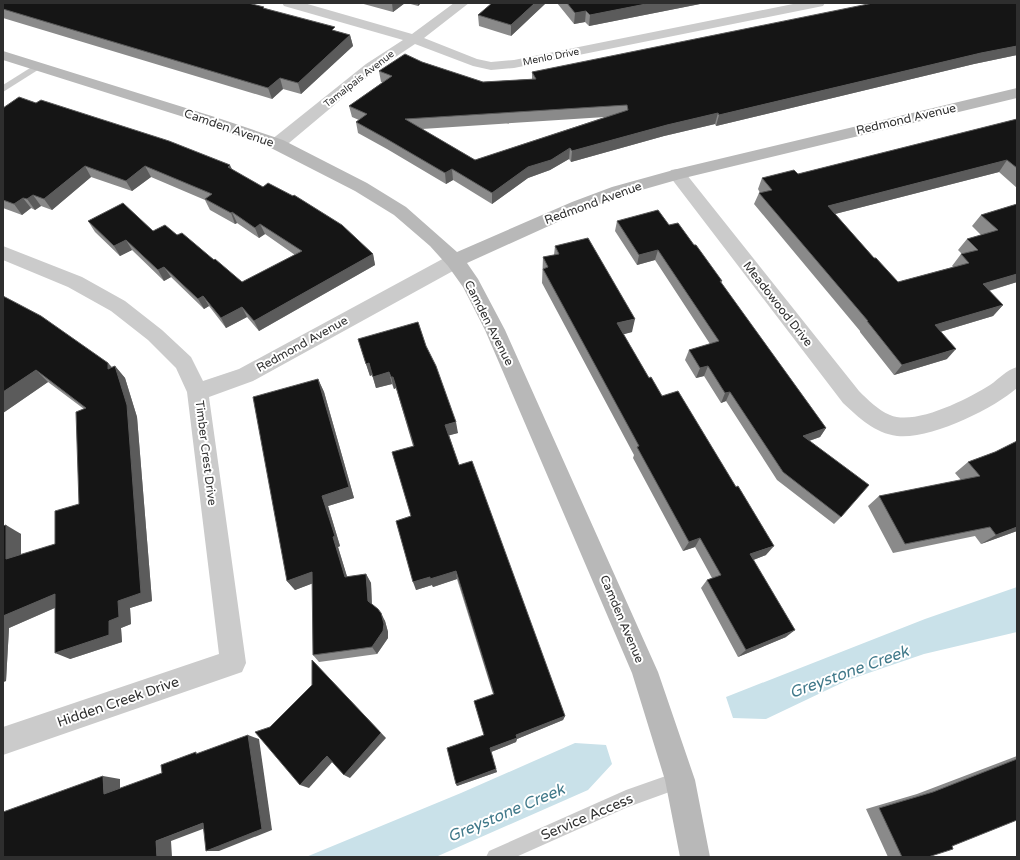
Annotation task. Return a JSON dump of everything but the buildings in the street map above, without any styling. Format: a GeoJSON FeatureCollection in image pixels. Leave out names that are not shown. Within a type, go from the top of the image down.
{"type":"FeatureCollection","features":[{"type":"Feature","properties":{"kind":"street","name":"Menlo Drive"},"geometry":{"type":"LineString","coordinates":[[289,3],[414,38],[473,62],[491,66],[514,64],[818,3]]}},
{"type":"Feature","properties":{"kind":"street","name":"Tamalpais Avenue"},"geometry":{"type":"LineString","coordinates":[[277,144],[371,67],[462,3]]}},
{"type":"Feature","properties":{"kind":"street","name":"Camden Avenue"},"geometry":{"type":"LineString","coordinates":[[3,55],[212,121],[277,144],[362,187],[400,211],[436,242],[455,261],[470,284],[495,330],[604,576],[644,672],[680,780],[695,857]]}},
{"type":"Feature","properties":{"kind":"street","name":"Redmond Avenue"},"geometry":{"type":"LineString","coordinates":[[198,392],[246,375],[489,244],[578,206],[618,191],[677,174],[1017,93]]}},
{"type":"Feature","properties":{"kind":"street","name":"Meadowood Drive"},"geometry":{"type":"LineString","coordinates":[[677,174],[851,397],[868,414],[888,425],[908,427],[938,420],[962,411],[993,394],[1017,375]]}},
{"type":"Feature","properties":{"kind":"street","name":"Timber Crest Drive"},"geometry":{"type":"LineString","coordinates":[[3,253],[75,282],[118,306],[155,335],[184,363],[198,392],[232,663]]}},
{"type":"Feature","properties":{"kind":"street","name":"Hidden Creek Drive"},"geometry":{"type":"LineString","coordinates":[[3,741],[232,663]]}},
{"type":"Feature","properties":{"kind":"lane"},"geometry":{"type":"LineString","coordinates":[[3,89],[38,66]]}},
{"type":"Feature","properties":{"kind":"lane","name":"Service Access"},"geometry":{"type":"LineString","coordinates":[[495,857],[626,799],[680,780]]}},
{"type":"Feature","properties":{"kind":"water","name":"Greystone Creek"},"geometry":{"type":"Polygon","coordinates":[[[1017,587],[1017,632],[924,654],[848,680],[766,719],[733,718],[726,697],[925,619],[1017,587]]]}},
{"type":"Feature","properties":{"kind":"water","name":"Greystone Creek"},"geometry":{"type":"Polygon","coordinates":[[[575,743],[606,745],[612,764],[588,790],[438,856],[306,857],[461,793],[575,743]]]}}]}
